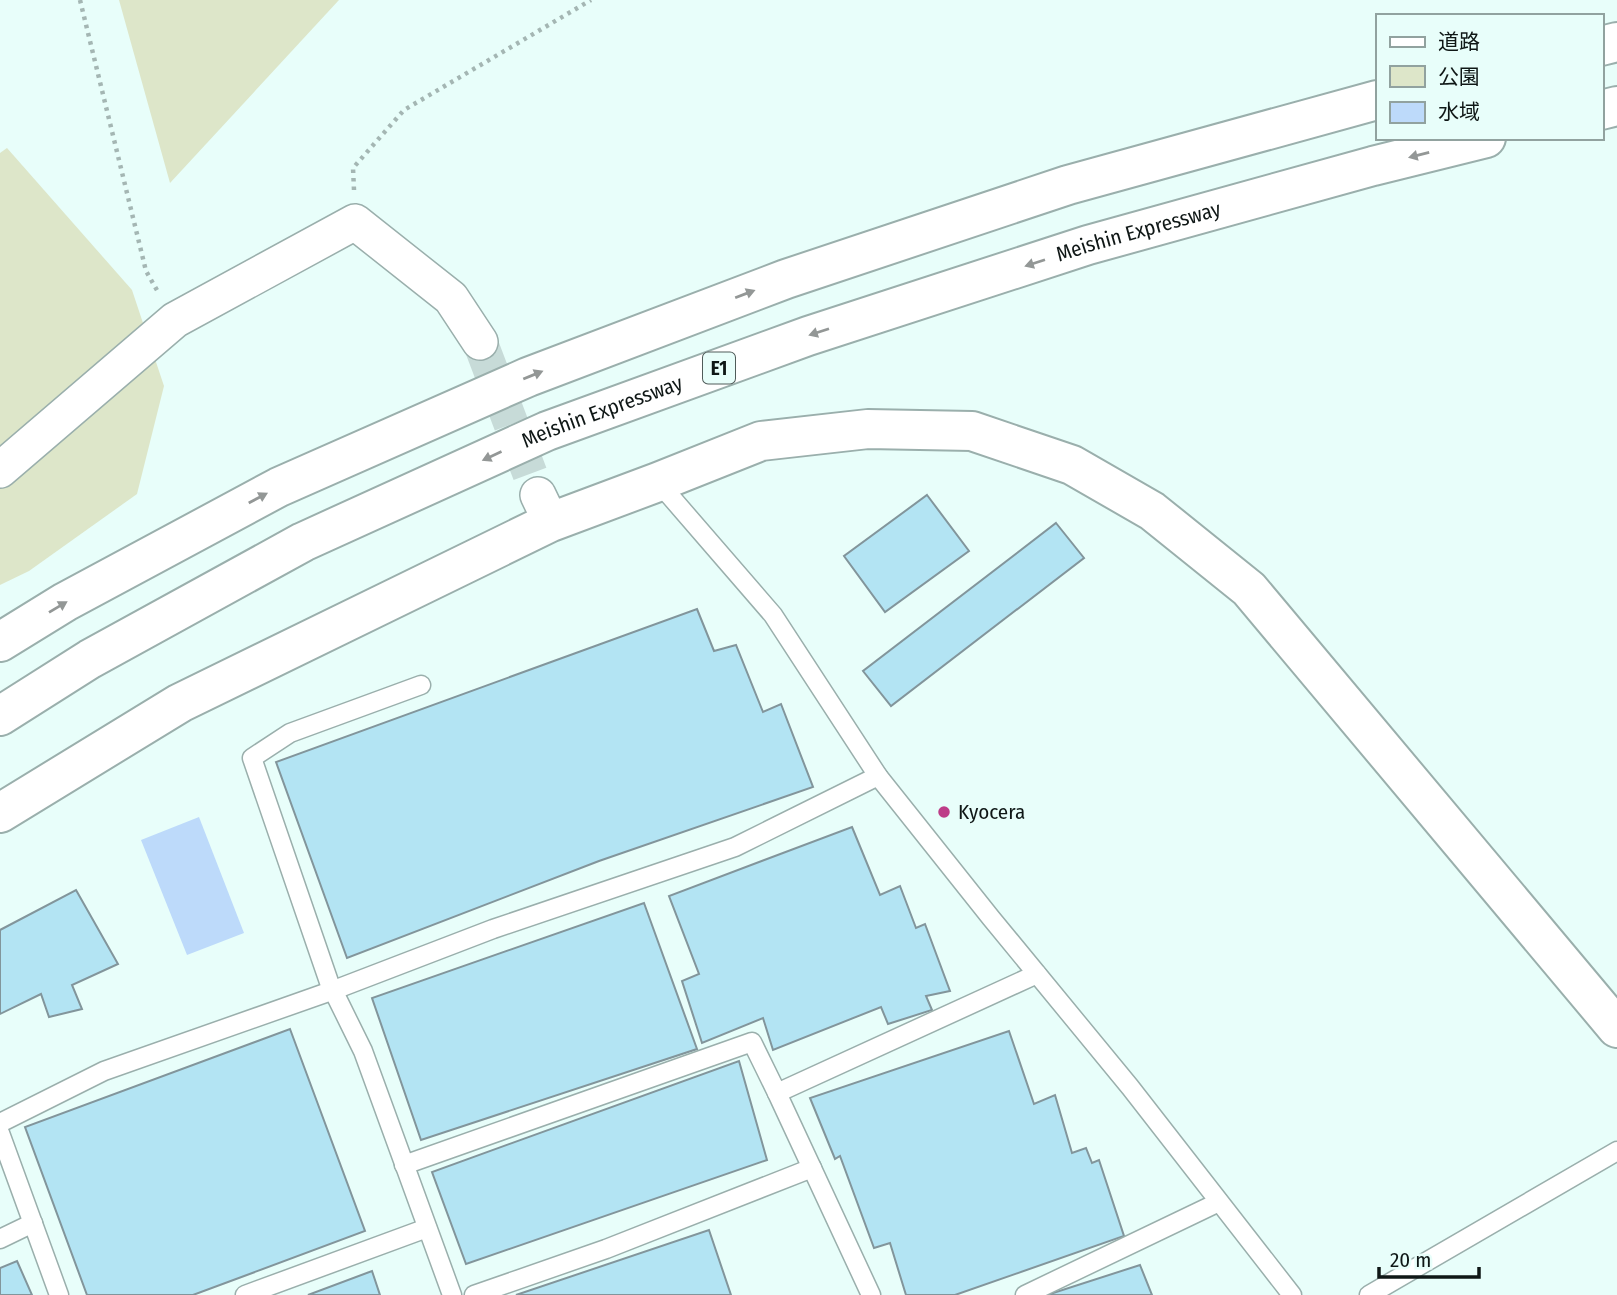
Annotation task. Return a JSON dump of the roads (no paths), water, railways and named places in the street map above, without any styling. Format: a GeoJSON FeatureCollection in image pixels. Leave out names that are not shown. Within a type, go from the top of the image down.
{"type":"FeatureCollection","features":[{"type":"Feature","properties":{"kind":"main road"},"geometry":{"type":"LineString","coordinates":[[0,642],[65,602],[279,487],[528,377],[786,279],[1068,185],[1376,100]]}},
{"type":"Feature","properties":{"kind":"main road","name":"Meishin Expressway"},"geometry":{"type":"LineString","coordinates":[[0,716],[90,659],[303,542],[547,431],[808,336],[1088,246],[1373,166],[1478,140]]}},
{"type":"Feature","properties":{"kind":"main road"},"geometry":{"type":"LineString","coordinates":[[0,813],[180,703],[545,509],[658,482],[761,440],[868,429],[972,431],[1072,465],[1153,511],[1248,589],[1617,1028]]}},
{"type":"Feature","properties":{"kind":"street"},"geometry":{"type":"LineString","coordinates":[[0,470],[175,320],[355,222],[451,298],[480,342]]}},
{"type":"Feature","properties":{"kind":"lane"},"geometry":{"type":"LineString","coordinates":[[658,482],[773,615],[878,776],[1130,1087],[1292,1295]]}},
{"type":"Feature","properties":{"kind":"lane"},"geometry":{"type":"LineString","coordinates":[[421,685],[290,733],[252,758],[329,982],[363,1051],[452,1295]]}},
{"type":"Feature","properties":{"kind":"lane"},"geometry":{"type":"LineString","coordinates":[[0,1123],[104,1071],[334,990],[492,929],[735,847],[878,776]]}},
{"type":"Feature","properties":{"kind":"lane"},"geometry":{"type":"LineString","coordinates":[[778,1093],[1037,974]]}},
{"type":"Feature","properties":{"kind":"lane"},"geometry":{"type":"LineString","coordinates":[[404,1164],[752,1042],[871,1295]]}},
{"type":"Feature","properties":{"kind":"lane"},"geometry":{"type":"LineString","coordinates":[[0,1133],[59,1295]]}},
{"type":"Feature","properties":{"kind":"lane"},"geometry":{"type":"LineString","coordinates":[[1369,1295],[1617,1151]]}},
{"type":"Feature","properties":{"kind":"lane"},"geometry":{"type":"LineString","coordinates":[[474,1295],[606,1249],[812,1168]]}},
{"type":"Feature","properties":{"kind":"lane"},"geometry":{"type":"LineString","coordinates":[[1025,1295],[1219,1202]]}},
{"type":"Feature","properties":{"kind":"lane"},"geometry":{"type":"LineString","coordinates":[[0,1239],[33,1223]]}},
{"type":"Feature","properties":{"kind":"lane"},"geometry":{"type":"LineString","coordinates":[[244,1295],[427,1228]]}},
{"type":"Feature","properties":{"kind":"water"},"geometry":{"type":"Polygon","coordinates":[[[199,817],[244,933],[187,955],[141,840],[199,817]]]}},
{"type":"Feature","properties":{"kind":"tunnel"},"geometry":{"type":"LineString","coordinates":[[480,342],[538,495]]}},
{"type":"Feature","properties":{"kind":"place","name":"Kyocera"},"geometry":{"type":"Point","coordinates":[944,812]}}]}
